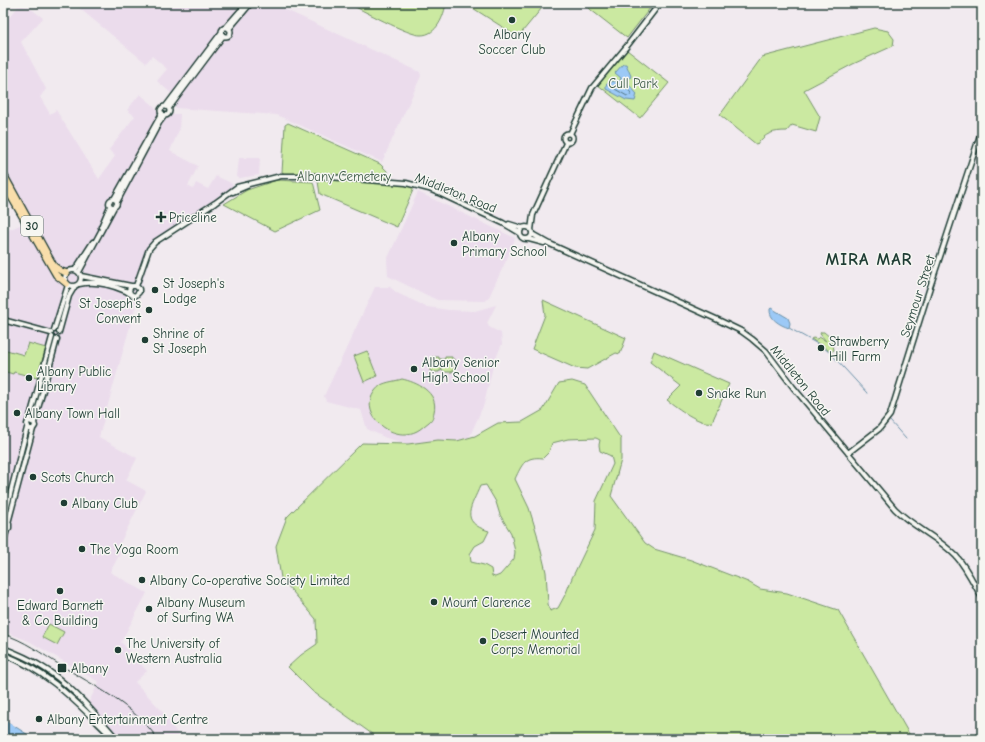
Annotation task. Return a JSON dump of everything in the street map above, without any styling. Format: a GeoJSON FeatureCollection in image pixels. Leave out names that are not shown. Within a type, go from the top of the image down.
{"type":"FeatureCollection","features":[{"type":"Feature","properties":{"kind":"highway","name":"30"},"geometry":{"type":"LineString","coordinates":[[3,173],[9,189],[56,275],[67,284]]}},
{"type":"Feature","properties":{"kind":"highway","name":"30"},"geometry":{"type":"LineString","coordinates":[[3,183],[9,189],[54,266],[67,273]]}},
{"type":"Feature","properties":{"kind":"main road"},"geometry":{"type":"LineString","coordinates":[[228,28],[247,3]]}},
{"type":"Feature","properties":{"kind":"main road"},"geometry":{"type":"LineString","coordinates":[[164,114],[162,108],[167,107],[222,35],[222,28],[228,28],[251,3]]}},
{"type":"Feature","properties":{"kind":"main road"},"geometry":{"type":"LineString","coordinates":[[533,215],[532,232],[529,239],[525,240],[522,238],[520,233],[533,215],[566,142],[570,143],[572,141],[573,138],[570,134],[592,88],[660,3]]}},
{"type":"Feature","properties":{"kind":"main road"},"geometry":{"type":"LineString","coordinates":[[222,35],[227,36],[230,34],[228,28]]}},
{"type":"Feature","properties":{"kind":"main road"},"geometry":{"type":"LineString","coordinates":[[3,543],[5,530],[9,527],[8,523],[35,426],[34,423],[57,338],[60,336],[59,332],[69,296],[81,282],[79,273],[94,238],[112,207],[116,205],[115,200],[164,114],[170,112],[167,107]]}},
{"type":"Feature","properties":{"kind":"main road","name":"Seymour Street"},"geometry":{"type":"LineString","coordinates":[[848,453],[879,430],[890,415],[982,129]]}},
{"type":"Feature","properties":{"kind":"main road","name":"Middleton Road"},"geometry":{"type":"LineString","coordinates":[[136,286],[151,245],[237,187],[281,176],[316,176],[406,182],[435,192],[503,222],[524,228]]}},
{"type":"Feature","properties":{"kind":"main road"},"geometry":{"type":"LineString","coordinates":[[112,207],[109,201],[115,200]]}},
{"type":"Feature","properties":{"kind":"main road","name":"Middleton Road"},"geometry":{"type":"LineString","coordinates":[[503,222],[520,233]]}},
{"type":"Feature","properties":{"kind":"main road"},"geometry":{"type":"LineString","coordinates":[[524,228],[532,232]]}},
{"type":"Feature","properties":{"kind":"main road","name":"Middleton Road"},"geometry":{"type":"LineString","coordinates":[[532,232],[550,244],[716,319],[741,331],[752,339],[766,351],[793,387],[905,519],[936,539],[957,557],[982,598]]}},
{"type":"Feature","properties":{"kind":"main road","name":"Middleton Road"},"geometry":{"type":"LineString","coordinates":[[529,239],[550,244]]}},
{"type":"Feature","properties":{"kind":"main road"},"geometry":{"type":"LineString","coordinates":[[8,523],[3,522],[27,424],[67,284],[65,278],[67,273],[71,270],[136,286],[139,289],[138,294],[135,296],[123,290],[96,283],[89,282],[77,286],[67,284]]}},
{"type":"Feature","properties":{"kind":"main road"},"geometry":{"type":"LineString","coordinates":[[130,293],[129,290],[131,286]]}},
{"type":"Feature","properties":{"kind":"main road"},"geometry":{"type":"LineString","coordinates":[[3,320],[52,334],[59,332]]}},
{"type":"Feature","properties":{"kind":"main road"},"geometry":{"type":"LineString","coordinates":[[52,334],[54,339],[57,338]]}},
{"type":"Feature","properties":{"kind":"main road"},"geometry":{"type":"LineString","coordinates":[[29,421],[34,423]]}},
{"type":"Feature","properties":{"kind":"main road"},"geometry":{"type":"LineString","coordinates":[[27,428],[30,430],[33,429]]}},
{"type":"Feature","properties":{"kind":"main road"},"geometry":{"type":"LineString","coordinates":[[3,648],[41,665],[59,680],[116,739]]}},
{"type":"Feature","properties":{"kind":"main road"},"geometry":{"type":"LineString","coordinates":[[3,654],[34,668],[85,707]]}},
{"type":"Feature","properties":{"kind":"shaded area"},"geometry":{"type":"Polygon","coordinates":[[[73,3],[245,3],[229,23],[222,26],[219,33],[172,94],[157,81],[167,69],[152,56],[146,63],[73,3]]]}},
{"type":"Feature","properties":{"kind":"shaded area"},"geometry":{"type":"Polygon","coordinates":[[[253,3],[271,3],[420,72],[421,76],[382,162],[277,115],[175,108],[175,103],[222,42],[229,39],[233,34],[233,28],[253,3]]]}},
{"type":"Feature","properties":{"kind":"shaded area"},"geometry":{"type":"Polygon","coordinates":[[[22,6],[30,8],[43,18],[21,42],[46,89],[40,97],[50,114],[56,110],[99,179],[115,156],[109,150],[135,116],[127,110],[140,94],[165,118],[174,114],[180,114],[179,130],[170,151],[198,166],[188,186],[193,189],[196,183],[208,189],[216,176],[231,183],[233,186],[233,188],[194,212],[154,240],[99,437],[137,458],[126,480],[146,491],[119,545],[123,548],[110,572],[147,593],[121,642],[147,671],[135,682],[162,711],[181,739],[116,739],[87,706],[99,682],[29,641],[3,631],[3,258],[8,250],[6,231],[27,222],[3,176],[3,25],[18,7],[22,6]]]}},
{"type":"Feature","properties":{"kind":"shaded area"},"geometry":{"type":"Polygon","coordinates":[[[239,158],[260,158],[259,175],[240,178],[237,177],[239,158]]]}},
{"type":"Feature","properties":{"kind":"shaded area","name":"Albany Primary School"},"geometry":{"type":"Polygon","coordinates":[[[418,192],[515,238],[512,248],[488,299],[485,301],[437,300],[388,276],[387,260],[418,192]]]}},
{"type":"Feature","properties":{"kind":"shaded area","name":"Albany Senior High School"},"geometry":{"type":"Polygon","coordinates":[[[375,287],[390,287],[397,293],[427,307],[475,311],[496,305],[487,323],[489,327],[501,333],[502,344],[494,362],[484,404],[469,438],[457,441],[438,440],[408,444],[386,438],[367,429],[361,410],[326,401],[324,396],[375,287]]]}},
{"type":"Feature","properties":{"kind":"green space"},"geometry":{"type":"Polygon","coordinates":[[[347,3],[446,3],[444,13],[439,24],[431,32],[421,35],[396,27],[347,3]]]}},
{"type":"Feature","properties":{"kind":"green space","name":"Albany Soccer Club"},"geometry":{"type":"Polygon","coordinates":[[[465,3],[546,3],[518,37],[465,3]]]}},
{"type":"Feature","properties":{"kind":"green space"},"geometry":{"type":"Polygon","coordinates":[[[582,3],[654,3],[627,38],[582,3]]]}},
{"type":"Feature","properties":{"kind":"green space"},"geometry":{"type":"Polygon","coordinates":[[[874,28],[888,31],[894,39],[893,46],[853,64],[804,90],[820,117],[816,132],[792,125],[787,131],[773,132],[766,135],[757,145],[720,115],[762,57],[874,28]]]}},
{"type":"Feature","properties":{"kind":"green space","name":"Cull Park"},"geometry":{"type":"Polygon","coordinates":[[[627,50],[669,83],[640,118],[598,85],[627,50]]]}},
{"type":"Feature","properties":{"kind":"green space","name":"Albany Cemetery"},"geometry":{"type":"Polygon","coordinates":[[[288,123],[380,164],[387,171],[387,183],[406,184],[413,187],[397,227],[320,194],[317,175],[285,174],[282,172],[285,125],[288,123]]]}},
{"type":"Feature","properties":{"kind":"green space"},"geometry":{"type":"Polygon","coordinates":[[[277,180],[313,182],[320,210],[275,231],[224,204],[247,190],[277,180]]]}},
{"type":"Feature","properties":{"kind":"green space"},"geometry":{"type":"Polygon","coordinates":[[[543,300],[626,338],[620,354],[616,353],[587,369],[575,368],[532,349],[545,315],[543,300]]]}},
{"type":"Feature","properties":{"kind":"green space"},"geometry":{"type":"Polygon","coordinates":[[[821,332],[824,332],[832,339],[834,350],[831,352],[811,339],[817,339],[819,337],[826,341],[820,334],[821,332]]]}},
{"type":"Feature","properties":{"kind":"green space"},"geometry":{"type":"Polygon","coordinates":[[[28,343],[46,348],[37,378],[14,372],[13,374],[3,371],[3,349],[24,355],[28,343]]]}},
{"type":"Feature","properties":{"kind":"green space"},"geometry":{"type":"Polygon","coordinates":[[[367,351],[377,376],[364,382],[354,356],[367,351]]]}},
{"type":"Feature","properties":{"kind":"green space","name":"Snake Run"},"geometry":{"type":"Polygon","coordinates":[[[654,351],[729,384],[712,422],[701,421],[667,400],[681,386],[650,362],[654,351]]]}},
{"type":"Feature","properties":{"kind":"green space"},"geometry":{"type":"Polygon","coordinates":[[[432,357],[439,357],[439,359],[442,359],[441,371],[430,371],[430,359],[432,359],[432,357]]]}},
{"type":"Feature","properties":{"kind":"green space"},"geometry":{"type":"Polygon","coordinates":[[[445,357],[452,357],[452,359],[454,359],[454,371],[442,371],[442,359],[445,359],[445,357]]]}},
{"type":"Feature","properties":{"kind":"green space"},"geometry":{"type":"Polygon","coordinates":[[[402,379],[420,385],[430,394],[435,405],[433,416],[430,421],[417,431],[406,434],[396,433],[386,429],[378,422],[372,413],[370,404],[373,394],[381,385],[402,379]]]}},
{"type":"Feature","properties":{"kind":"green space"},"geometry":{"type":"Polygon","coordinates":[[[572,381],[585,385],[621,439],[621,460],[611,496],[645,543],[654,549],[691,560],[748,582],[760,589],[787,593],[838,610],[912,739],[379,739],[312,691],[288,667],[301,655],[317,644],[316,619],[281,578],[276,546],[287,517],[362,443],[408,444],[438,440],[457,441],[475,436],[498,423],[522,422],[543,410],[559,383],[572,381]],[[596,438],[568,439],[552,443],[549,452],[543,458],[532,458],[525,462],[515,479],[529,508],[537,534],[546,572],[548,604],[550,611],[558,608],[595,530],[596,501],[613,464],[611,456],[600,451],[600,440],[596,438]],[[486,485],[480,486],[471,507],[470,518],[473,523],[489,531],[484,541],[475,546],[470,554],[471,562],[484,565],[491,569],[492,576],[495,577],[500,575],[514,559],[515,552],[511,533],[500,515],[496,502],[486,485]]]}},
{"type":"Feature","properties":{"kind":"green space"},"geometry":{"type":"Polygon","coordinates":[[[49,624],[64,632],[57,645],[42,637],[49,624]]]}},
{"type":"Feature","properties":{"kind":"water"},"geometry":{"type":"Polygon","coordinates":[[[623,64],[626,64],[631,76],[630,78],[625,78],[624,81],[637,94],[635,101],[626,100],[606,89],[606,85],[609,82],[620,81],[621,78],[615,73],[623,64]]]}},
{"type":"Feature","properties":{"kind":"water"},"geometry":{"type":"Polygon","coordinates":[[[771,308],[788,318],[790,323],[789,328],[773,319],[770,313],[771,308]]]}},
{"type":"Feature","properties":{"kind":"water"},"geometry":{"type":"Polygon","coordinates":[[[3,719],[30,736],[32,739],[3,739],[3,719]]]}},
{"type":"Feature","properties":{"kind":"waterway"},"geometry":{"type":"LineString","coordinates":[[789,328],[823,347],[829,352]]}},
{"type":"Feature","properties":{"kind":"waterway"},"geometry":{"type":"LineString","coordinates":[[833,356],[867,393]]}},
{"type":"Feature","properties":{"kind":"waterway"},"geometry":{"type":"LineString","coordinates":[[890,421],[906,439]]}},
{"type":"Feature","properties":{"kind":"railway"},"geometry":{"type":"LineString","coordinates":[[3,634],[33,648],[113,697],[137,716],[158,739]]}},
{"type":"Feature","properties":{"kind":"place","name":"Albany Soccer Club"},"geometry":{"type":"Point","coordinates":[512,20]}},
{"type":"Feature","properties":{"kind":"place","name":"Priceline"},"geometry":{"type":"Point","coordinates":[161,217]}},
{"type":"Feature","properties":{"kind":"place","name":"Albany Primary School"},"geometry":{"type":"Point","coordinates":[454,243]}},
{"type":"Feature","properties":{"kind":"place","name":"St Joseph's Lodge"},"geometry":{"type":"Point","coordinates":[155,290]}},
{"type":"Feature","properties":{"kind":"place","name":"St Joseph's Convent"},"geometry":{"type":"Point","coordinates":[149,310]}},
{"type":"Feature","properties":{"kind":"place","name":"Shrine of St Joseph"},"geometry":{"type":"Point","coordinates":[145,340]}},
{"type":"Feature","properties":{"kind":"place","name":"Strawberry Hill Farm"},"geometry":{"type":"Point","coordinates":[821,348]}},
{"type":"Feature","properties":{"kind":"place","name":"Albany Senior High School"},"geometry":{"type":"Point","coordinates":[414,369]}},
{"type":"Feature","properties":{"kind":"place","name":"Albany Public Library"},"geometry":{"type":"Point","coordinates":[29,378]}},
{"type":"Feature","properties":{"kind":"place","name":"Snake Run"},"geometry":{"type":"Point","coordinates":[699,393]}},
{"type":"Feature","properties":{"kind":"place","name":"Albany Town Hall"},"geometry":{"type":"Point","coordinates":[17,413]}},
{"type":"Feature","properties":{"kind":"place","name":"Scots Church"},"geometry":{"type":"Point","coordinates":[33,477]}},
{"type":"Feature","properties":{"kind":"place","name":"Albany Club"},"geometry":{"type":"Point","coordinates":[64,503]}},
{"type":"Feature","properties":{"kind":"place","name":"The Yoga Room"},"geometry":{"type":"Point","coordinates":[82,549]}},
{"type":"Feature","properties":{"kind":"place","name":"Albany Co-operative Society Limited"},"geometry":{"type":"Point","coordinates":[142,580]}},
{"type":"Feature","properties":{"kind":"place","name":"Edward Barnett & Co Building"},"geometry":{"type":"Point","coordinates":[60,591]}},
{"type":"Feature","properties":{"kind":"place","name":"Mount Clarence"},"geometry":{"type":"Point","coordinates":[434,602]}},
{"type":"Feature","properties":{"kind":"place","name":"Albany Museum of Surfing WA"},"geometry":{"type":"Point","coordinates":[149,609]}},
{"type":"Feature","properties":{"kind":"place","name":"Desert Mounted Corps Memorial"},"geometry":{"type":"Point","coordinates":[483,641]}},
{"type":"Feature","properties":{"kind":"place","name":"The University of Western Australia"},"geometry":{"type":"Point","coordinates":[118,650]}},
{"type":"Feature","properties":{"kind":"place","name":"Albany"},"geometry":{"type":"Point","coordinates":[62,668]}},
{"type":"Feature","properties":{"kind":"place","name":"Albany Entertainment Centre"},"geometry":{"type":"Point","coordinates":[39,719]}},
{"type":"Feature","properties":{"kind":"district","name":"MIRA MAR"},"geometry":{"type":"Point","coordinates":[869,259]}}]}
